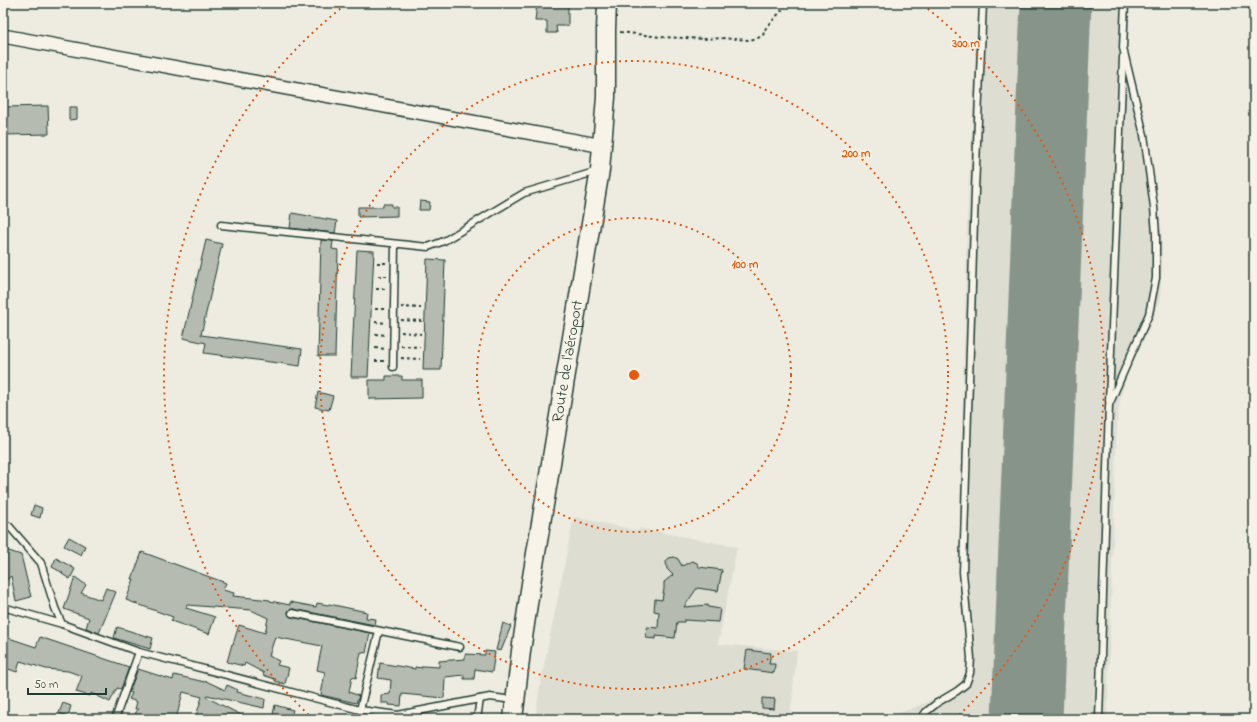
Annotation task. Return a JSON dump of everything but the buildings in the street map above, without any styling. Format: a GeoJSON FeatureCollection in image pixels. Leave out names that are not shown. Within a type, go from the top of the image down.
{"type":"FeatureCollection","features":[{"type":"Feature","properties":{"kind":"street","name":"Route de l'aéroport"},"geometry":{"type":"LineString","coordinates":[[513,719],[532,577],[600,170],[606,96],[607,3]]}},
{"type":"Feature","properties":{"kind":"street"},"geometry":{"type":"LineString","coordinates":[[3,36],[603,146]]}},
{"type":"Feature","properties":{"kind":"lane"},"geometry":{"type":"LineString","coordinates":[[921,719],[926,712],[937,703],[966,684],[970,673],[971,658],[963,572],[975,190],[983,3]]}},
{"type":"Feature","properties":{"kind":"lane"},"geometry":{"type":"LineString","coordinates":[[1100,719],[1109,405],[1125,3]]}},
{"type":"Feature","properties":{"kind":"lane"},"geometry":{"type":"LineString","coordinates":[[1109,405],[1149,314],[1156,278],[1156,235],[1154,207],[1144,135],[1123,48]]}},
{"type":"Feature","properties":{"kind":"lane"},"geometry":{"type":"LineString","coordinates":[[220,225],[428,247],[444,241],[524,193],[600,170]]}},
{"type":"Feature","properties":{"kind":"lane"},"geometry":{"type":"LineString","coordinates":[[393,366],[395,244]]}},
{"type":"Feature","properties":{"kind":"lane"},"geometry":{"type":"LineString","coordinates":[[3,523],[9,526],[41,563],[55,608],[62,624]]}},
{"type":"Feature","properties":{"kind":"lane"},"geometry":{"type":"LineString","coordinates":[[3,607],[62,624],[139,652],[360,710],[398,715],[490,697],[516,701]]}},
{"type":"Feature","properties":{"kind":"lane"},"geometry":{"type":"LineString","coordinates":[[292,613],[460,647]]}},
{"type":"Feature","properties":{"kind":"lane"},"geometry":{"type":"LineString","coordinates":[[360,710],[379,631]]}},
{"type":"Feature","properties":{"kind":"lane"},"geometry":{"type":"LineString","coordinates":[[116,719],[139,652]]}},
{"type":"Feature","properties":{"kind":"lane"},"geometry":{"type":"LineString","coordinates":[[477,719],[480,699]]}},
{"type":"Feature","properties":{"kind":"lane"},"geometry":{"type":"LineString","coordinates":[[660,717],[674,719]]}},
{"type":"Feature","properties":{"kind":"path"},"geometry":{"type":"LineString","coordinates":[[606,30],[660,37],[750,40],[763,35],[766,28],[775,20],[783,9],[785,3]]}},
{"type":"Feature","properties":{"kind":"path"},"geometry":{"type":"LineString","coordinates":[[394,307],[421,308]]}},
{"type":"Feature","properties":{"kind":"path"},"geometry":{"type":"LineString","coordinates":[[394,320],[422,321]]}},
{"type":"Feature","properties":{"kind":"path"},"geometry":{"type":"LineString","coordinates":[[394,332],[421,334]]}},
{"type":"Feature","properties":{"kind":"path"},"geometry":{"type":"LineString","coordinates":[[394,346],[420,347]]}},
{"type":"Feature","properties":{"kind":"path"},"geometry":{"type":"LineString","coordinates":[[394,358],[420,359]]}},
{"type":"Feature","properties":{"kind":"shaded area"},"geometry":{"type":"Polygon","coordinates":[[[978,3],[1130,3],[1127,52],[1135,86],[1142,105],[1149,139],[1161,231],[1162,264],[1160,297],[1154,317],[1127,374],[1120,400],[1117,421],[1107,719],[884,719],[928,702],[950,691],[959,684],[967,668],[968,657],[962,609],[960,566],[960,511],[967,226],[978,3]]]}},
{"type":"Feature","properties":{"kind":"shaded area"},"geometry":{"type":"Polygon","coordinates":[[[574,517],[639,531],[639,528],[737,547],[718,644],[797,651],[790,719],[535,719],[540,686],[574,517]]]}},
{"type":"Feature","properties":{"kind":"runway"},"geometry":{"type":"LineString","coordinates":[[1027,719],[1056,3]]}}]}
